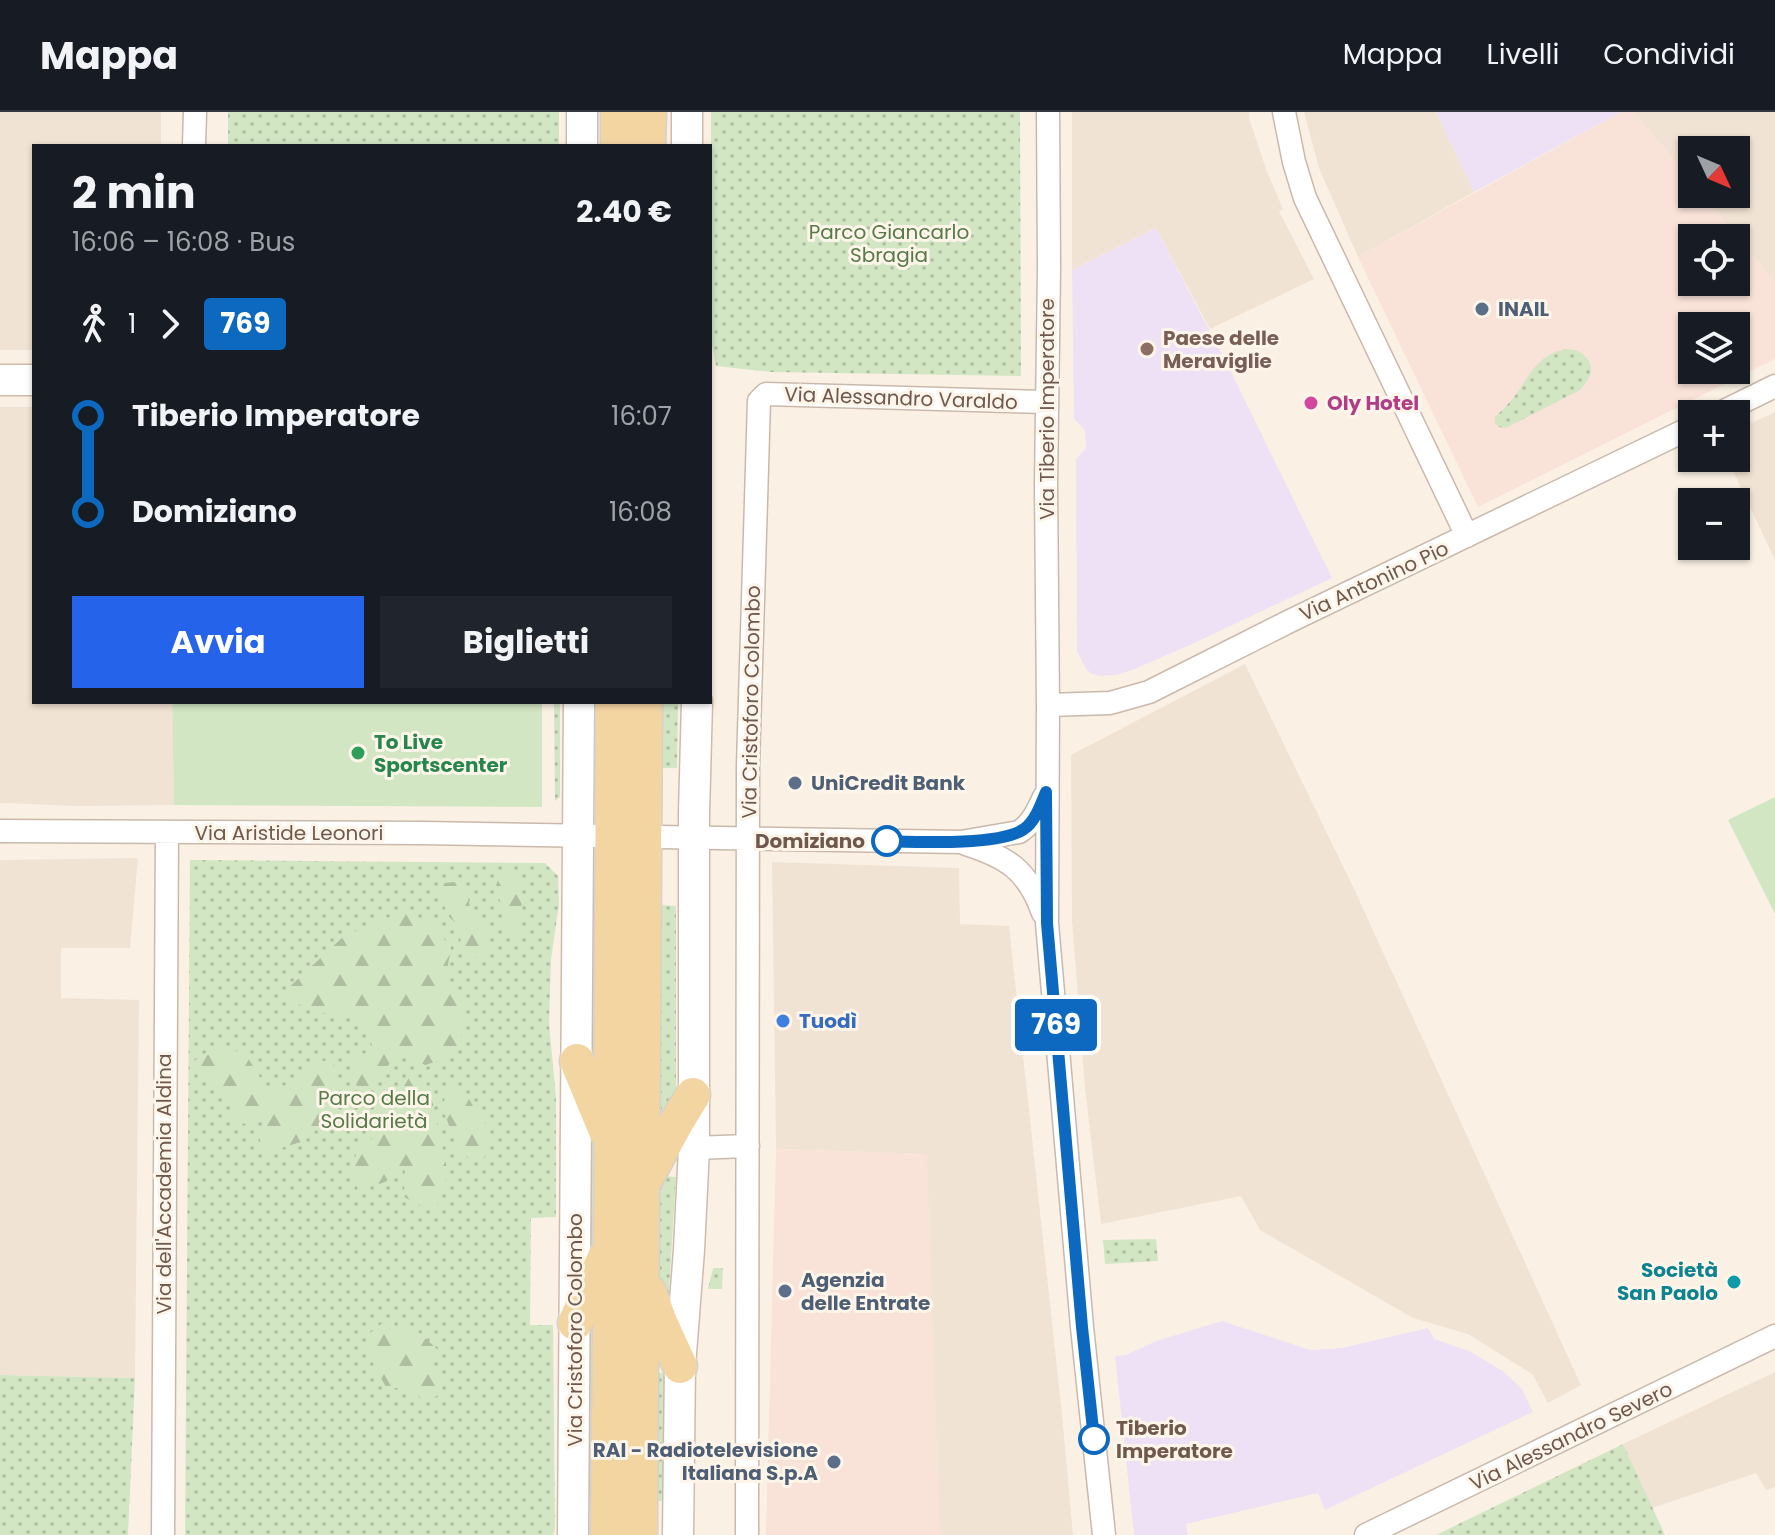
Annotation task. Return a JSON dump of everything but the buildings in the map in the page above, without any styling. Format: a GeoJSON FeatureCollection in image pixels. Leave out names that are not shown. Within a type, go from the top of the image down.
{"type":"FeatureCollection","features":[{"type":"Feature","properties":{"kind":"main road"},"geometry":{"type":"LineString","coordinates":[[582,112],[582,144]]}},
{"type":"Feature","properties":{"kind":"main road"},"geometry":{"type":"LineString","coordinates":[[618,112],[618,144]]}},
{"type":"Feature","properties":{"kind":"main road"},"geometry":{"type":"LineString","coordinates":[[648,144],[649,112]]}},
{"type":"Feature","properties":{"kind":"main road"},"geometry":{"type":"LineString","coordinates":[[687,112],[687,144]]}},
{"type":"Feature","properties":{"kind":"main road"},"geometry":{"type":"LineString","coordinates":[[0,380],[32,380]]}},
{"type":"Feature","properties":{"kind":"main road","name":"Via Cristoforo Colombo"},"geometry":{"type":"LineString","coordinates":[[573,1535],[579,704]]}},
{"type":"Feature","properties":{"kind":"main road","name":"Via Cristoforo Colombo"},"geometry":{"type":"LineString","coordinates":[[613,704],[628,838],[643,1184],[640,1535]]}},
{"type":"Feature","properties":{"kind":"main road","name":"Via Cristoforo Colombo"},"geometry":{"type":"LineString","coordinates":[[608,1535],[611,1143],[628,838],[645,704]]}},
{"type":"Feature","properties":{"kind":"main road"},"geometry":{"type":"LineString","coordinates":[[678,1535],[680,1366],[694,1148],[697,704]]}},
{"type":"Feature","properties":{"kind":"main road"},"geometry":{"type":"LineString","coordinates":[[577,1061],[611,1143]]}},
{"type":"Feature","properties":{"kind":"main road"},"geometry":{"type":"LineString","coordinates":[[643,1184],[693,1095]]}},
{"type":"Feature","properties":{"kind":"main road"},"geometry":{"type":"LineString","coordinates":[[575,1323],[611,1242]]}},
{"type":"Feature","properties":{"kind":"main road"},"geometry":{"type":"LineString","coordinates":[[642,1273],[680,1366]]}},
{"type":"Feature","properties":{"kind":"street"},"geometry":{"type":"LineString","coordinates":[[194,144],[195,112]]}},
{"type":"Feature","properties":{"kind":"street","name":"Via Tiberio Imperatore"},"geometry":{"type":"LineString","coordinates":[[1046,792],[1048,112]]}},
{"type":"Feature","properties":{"kind":"street"},"geometry":{"type":"LineString","coordinates":[[1284,112],[1305,198],[1467,536]]}},
{"type":"Feature","properties":{"kind":"street"},"geometry":{"type":"LineString","coordinates":[[1746,400],[1775,386]]}},
{"type":"Feature","properties":{"kind":"street","name":"Via Alessandro Varaldo"},"geometry":{"type":"LineString","coordinates":[[759,401],[766,394],[1046,402]]}},
{"type":"Feature","properties":{"kind":"street","name":"Via Cristoforo Colombo"},"geometry":{"type":"LineString","coordinates":[[747,1535],[748,765],[759,401]]}},
{"type":"Feature","properties":{"kind":"street","name":"Via Antonino Pio"},"geometry":{"type":"LineString","coordinates":[[1048,705],[1110,703],[1149,692],[1678,434]]}},
{"type":"Feature","properties":{"kind":"street"},"geometry":{"type":"LineString","coordinates":[[578,837],[961,842],[1027,828],[1046,792]]}},
{"type":"Feature","properties":{"kind":"street"},"geometry":{"type":"LineString","coordinates":[[1046,792],[1047,923],[1082,1327],[1104,1535]]}},
{"type":"Feature","properties":{"kind":"street","name":"Via Aristide Leonori"},"geometry":{"type":"LineString","coordinates":[[0,831],[578,837]]}},
{"type":"Feature","properties":{"kind":"street","name":"Via dell'Accademia Aldina"},"geometry":{"type":"LineString","coordinates":[[163,1535],[167,832]]}},
{"type":"Feature","properties":{"kind":"street"},"geometry":{"type":"LineString","coordinates":[[961,842],[992,852],[1019,869],[1039,899],[1047,923]]}},
{"type":"Feature","properties":{"kind":"street"},"geometry":{"type":"LineString","coordinates":[[694,1148],[748,1146]]}},
{"type":"Feature","properties":{"kind":"street","name":"Via Alessandro Severo"},"geometry":{"type":"LineString","coordinates":[[1366,1535],[1775,1336]]}},
{"type":"Feature","properties":{"kind":"shaded area"},"geometry":{"type":"Polygon","coordinates":[[[0,112],[161,112],[161,144],[32,144],[32,350],[0,350],[0,112]]]}},
{"type":"Feature","properties":{"kind":"shaded area"},"geometry":{"type":"Polygon","coordinates":[[[1072,112],[1249,112],[1267,172],[1283,209],[1279,211],[1314,279],[1210,329],[1156,228],[1072,270],[1072,112]]]}},
{"type":"Feature","properties":{"kind":"shaded area"},"geometry":{"type":"Polygon","coordinates":[[[1304,112],[1436,112],[1474,192],[1358,257],[1319,168],[1304,112]]]}},
{"type":"Feature","properties":{"kind":"shaded area"},"geometry":{"type":"Polygon","coordinates":[[[1436,112],[1621,112],[1474,192],[1436,112]]]}},
{"type":"Feature","properties":{"kind":"shaded area"},"geometry":{"type":"Polygon","coordinates":[[[1621,112],[1634,112],[1678,165],[1678,208],[1714,208],[1727,224],[1678,224],[1678,296],[1750,296],[1750,252],[1775,282],[1775,359],[1750,371],[1750,312],[1678,312],[1678,384],[1725,384],[1693,400],[1678,400],[1678,407],[1478,507],[1358,257],[1621,112]]]}},
{"type":"Feature","properties":{"kind":"shaded area"},"geometry":{"type":"Polygon","coordinates":[[[1634,112],[1775,112],[1775,282],[1750,252],[1750,224],[1727,224],[1714,208],[1750,208],[1750,136],[1678,136],[1678,165],[1634,112]]]}},
{"type":"Feature","properties":{"kind":"shaded area"},"geometry":{"type":"Polygon","coordinates":[[[1156,228],[1332,578],[1137,668],[1117,675],[1100,676],[1086,669],[1077,651],[1076,459],[1086,448],[1085,430],[1074,419],[1072,270],[1156,228]]]}},
{"type":"Feature","properties":{"kind":"shaded area"},"geometry":{"type":"Polygon","coordinates":[[[0,407],[32,407],[32,704],[172,704],[174,805],[0,803],[0,407]]]}},
{"type":"Feature","properties":{"kind":"shaded area"},"geometry":{"type":"Polygon","coordinates":[[[1775,412],[1775,560],[1750,507],[1750,488],[1741,488],[1734,472],[1750,472],[1750,424],[1775,412]]]}},
{"type":"Feature","properties":{"kind":"shaded area"},"geometry":{"type":"Polygon","coordinates":[[[1245,664],[1355,891],[1581,1385],[1548,1403],[1532,1374],[1468,1334],[1413,1318],[1260,1230],[1241,1196],[1101,1224],[1085,1088],[1072,920],[1071,755],[1245,664]]]}},
{"type":"Feature","properties":{"kind":"shaded area"},"geometry":{"type":"Polygon","coordinates":[[[138,858],[130,948],[61,948],[61,998],[139,1000],[135,1378],[0,1375],[0,860],[138,858]]]}},
{"type":"Feature","properties":{"kind":"shaded area"},"geometry":{"type":"Polygon","coordinates":[[[772,862],[959,868],[960,924],[1009,926],[1073,1535],[939,1535],[926,1154],[776,1149],[772,862]]]}},
{"type":"Feature","properties":{"kind":"shaded area"},"geometry":{"type":"Polygon","coordinates":[[[776,1149],[927,1154],[940,1535],[766,1535],[776,1149]]]}},
{"type":"Feature","properties":{"kind":"shaded area"},"geometry":{"type":"Polygon","coordinates":[[[1222,1321],[1310,1350],[1342,1348],[1428,1328],[1434,1339],[1469,1351],[1503,1371],[1522,1389],[1533,1412],[1325,1510],[1318,1493],[1186,1524],[1188,1535],[1134,1535],[1115,1356],[1126,1355],[1156,1341],[1222,1321]]]}},
{"type":"Feature","properties":{"kind":"shaded area"},"geometry":{"type":"Polygon","coordinates":[[[1775,1372],[1775,1487],[1766,1490],[1756,1473],[1652,1508],[1623,1444],[1775,1372]]]}},
{"type":"Feature","properties":{"kind":"green space"},"geometry":{"type":"Polygon","coordinates":[[[228,112],[559,112],[559,144],[228,144],[228,112]]]}},
{"type":"Feature","properties":{"kind":"green space","name":"Parco Giancarlo Sbragia"},"geometry":{"type":"Polygon","coordinates":[[[711,112],[1020,112],[1021,376],[771,372],[716,366],[712,345],[711,112]]]}},
{"type":"Feature","properties":{"kind":"green space"},"geometry":{"type":"Polygon","coordinates":[[[1566,349],[1583,354],[1589,361],[1590,376],[1580,390],[1506,428],[1499,427],[1495,417],[1535,367],[1547,356],[1566,349]]]}},
{"type":"Feature","properties":{"kind":"green space","name":"To Live Sportscenter"},"geometry":{"type":"Polygon","coordinates":[[[172,704],[542,704],[542,807],[174,805],[172,704]]]}},
{"type":"Feature","properties":{"kind":"green space"},"geometry":{"type":"Polygon","coordinates":[[[554,704],[560,704],[560,797],[555,801],[554,704]]]}},
{"type":"Feature","properties":{"kind":"green space"},"geometry":{"type":"Polygon","coordinates":[[[660,704],[678,704],[677,768],[660,768],[660,704]]]}},
{"type":"Feature","properties":{"kind":"green space"},"geometry":{"type":"Polygon","coordinates":[[[1775,797],[1775,914],[1728,820],[1775,797]]]}},
{"type":"Feature","properties":{"kind":"green space","name":"Parco della Solidarietà"},"geometry":{"type":"Polygon","coordinates":[[[190,860],[545,863],[558,876],[559,904],[551,960],[549,1024],[556,1097],[556,1217],[531,1218],[530,1325],[553,1325],[553,1535],[185,1535],[190,860]]]}},
{"type":"Feature","properties":{"kind":"green space"},"geometry":{"type":"Polygon","coordinates":[[[512,867],[521,876],[522,932],[512,936],[506,930],[504,910],[495,889],[501,870],[512,867]]]}},
{"type":"Feature","properties":{"kind":"green space"},"geometry":{"type":"Polygon","coordinates":[[[456,882],[468,897],[472,918],[488,930],[491,947],[480,958],[469,957],[461,943],[458,925],[448,916],[439,891],[444,883],[456,882]]]}},
{"type":"Feature","properties":{"kind":"green space"},"geometry":{"type":"Polygon","coordinates":[[[660,905],[676,906],[676,1098],[656,1141],[660,905]]]}},
{"type":"Feature","properties":{"kind":"green space"},"geometry":{"type":"Polygon","coordinates":[[[588,906],[597,906],[595,1094],[586,1066],[588,906]]]}},
{"type":"Feature","properties":{"kind":"green space"},"geometry":{"type":"Polygon","coordinates":[[[404,911],[435,925],[451,949],[447,977],[463,999],[465,1029],[452,1057],[425,1065],[400,1052],[372,1084],[361,1091],[348,1074],[356,1055],[374,1052],[368,1032],[344,1014],[322,1013],[295,1003],[284,992],[344,936],[404,911]]]}},
{"type":"Feature","properties":{"kind":"green space"},"geometry":{"type":"Polygon","coordinates":[[[227,1047],[246,1055],[270,1093],[305,1075],[319,1062],[333,1059],[338,1089],[334,1114],[304,1141],[265,1153],[259,1137],[268,1119],[262,1111],[248,1125],[236,1121],[225,1089],[196,1074],[195,1060],[227,1047]]]}},
{"type":"Feature","properties":{"kind":"green space"},"geometry":{"type":"Polygon","coordinates":[[[410,1076],[425,1080],[448,1173],[437,1206],[425,1208],[404,1197],[405,1168],[385,1182],[359,1190],[348,1173],[360,1146],[378,1135],[372,1119],[387,1097],[398,1096],[410,1076]]]}},
{"type":"Feature","properties":{"kind":"green space"},"geometry":{"type":"Polygon","coordinates":[[[459,1087],[491,1136],[485,1157],[472,1161],[458,1149],[442,1107],[447,1092],[459,1087]]]}},
{"type":"Feature","properties":{"kind":"green space"},"geometry":{"type":"Polygon","coordinates":[[[587,1105],[597,1136],[595,1259],[586,1286],[587,1105]]]}},
{"type":"Feature","properties":{"kind":"green space"},"geometry":{"type":"Polygon","coordinates":[[[659,1176],[676,1177],[667,1324],[656,1287],[659,1176]]]}},
{"type":"Feature","properties":{"kind":"green space"},"geometry":{"type":"Polygon","coordinates":[[[1156,1239],[1158,1261],[1105,1264],[1103,1240],[1156,1239]]]}},
{"type":"Feature","properties":{"kind":"green space"},"geometry":{"type":"Polygon","coordinates":[[[713,1268],[723,1268],[722,1289],[708,1289],[713,1268]]]}},
{"type":"Feature","properties":{"kind":"green space"},"geometry":{"type":"Polygon","coordinates":[[[594,1296],[593,1500],[583,1500],[582,1329],[594,1296]]]}},
{"type":"Feature","properties":{"kind":"green space"},"geometry":{"type":"Polygon","coordinates":[[[381,1324],[414,1328],[437,1349],[431,1370],[440,1379],[443,1392],[427,1402],[405,1387],[387,1389],[369,1356],[369,1334],[381,1324]]]}},
{"type":"Feature","properties":{"kind":"green space"},"geometry":{"type":"Polygon","coordinates":[[[656,1373],[666,1373],[665,1501],[655,1501],[656,1373]]]}},
{"type":"Feature","properties":{"kind":"green space"},"geometry":{"type":"Polygon","coordinates":[[[0,1375],[135,1378],[128,1535],[0,1535],[0,1375]]]}},
{"type":"Feature","properties":{"kind":"green space"},"geometry":{"type":"Polygon","coordinates":[[[1623,1444],[1665,1535],[1436,1535],[1623,1444]]]}},
{"type":"Feature","properties":{"kind":"bus line","name":"769"},"geometry":{"type":"LineString","coordinates":[[887,841],[961,842],[1012,835],[1027,828],[1046,792],[1047,923],[1094,1439]]}},
{"type":"Feature","properties":{"kind":"place","name":"INAIL"},"geometry":{"type":"Point","coordinates":[1482,309]}},
{"type":"Feature","properties":{"kind":"place","name":"Paese delle Meraviglie"},"geometry":{"type":"Point","coordinates":[1147,349]}},
{"type":"Feature","properties":{"kind":"place","name":"Oly Hotel"},"geometry":{"type":"Point","coordinates":[1311,403]}},
{"type":"Feature","properties":{"kind":"place","name":"To Live Sportscenter"},"geometry":{"type":"Point","coordinates":[358,753]}},
{"type":"Feature","properties":{"kind":"place","name":"UniCredit Bank"},"geometry":{"type":"Point","coordinates":[795,783]}},
{"type":"Feature","properties":{"kind":"place","name":"Domiziano"},"geometry":{"type":"Point","coordinates":[887,841]}},
{"type":"Feature","properties":{"kind":"place","name":"Tuodì"},"geometry":{"type":"Point","coordinates":[783,1021]}},
{"type":"Feature","properties":{"kind":"place","name":"Società San Paolo"},"geometry":{"type":"Point","coordinates":[1734,1282]}},
{"type":"Feature","properties":{"kind":"place","name":"Agenzia delle Entrate"},"geometry":{"type":"Point","coordinates":[785,1291]}},
{"type":"Feature","properties":{"kind":"place","name":"Tiberio Imperatore"},"geometry":{"type":"Point","coordinates":[1094,1439]}},
{"type":"Feature","properties":{"kind":"place","name":"RAI - Radiotelevisione Italiana S.p.A"},"geometry":{"type":"Point","coordinates":[834,1462]}}]}
